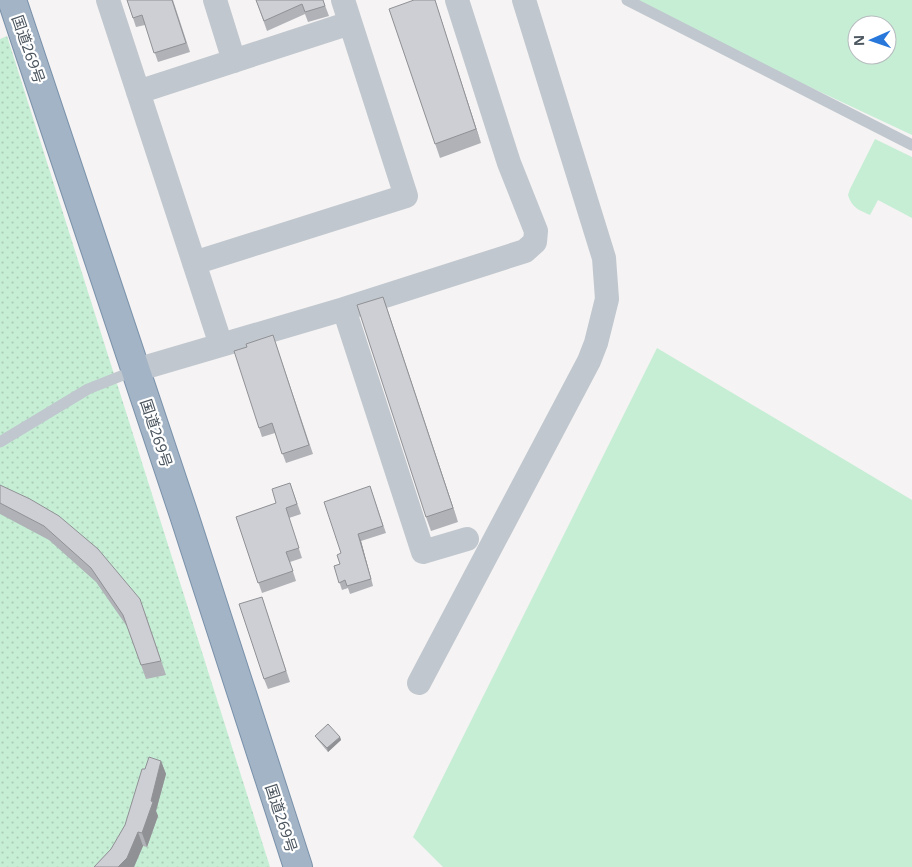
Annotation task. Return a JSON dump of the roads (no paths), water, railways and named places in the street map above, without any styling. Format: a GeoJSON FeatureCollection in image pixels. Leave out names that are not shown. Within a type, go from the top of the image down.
{"type":"FeatureCollection","features":[{"type":"Feature","properties":{"kind":"highway","name":"国道269号"},"geometry":{"type":"LineString","coordinates":[[8,3],[136,370],[298,867]]}},
{"type":"Feature","properties":{"kind":"street"},"geometry":{"type":"LineString","coordinates":[[108,0],[222,345]]}},
{"type":"Feature","properties":{"kind":"street"},"geometry":{"type":"LineString","coordinates":[[215,0],[234,61]]}},
{"type":"Feature","properties":{"kind":"street"},"geometry":{"type":"LineString","coordinates":[[194,263],[406,196],[343,0]]}},
{"type":"Feature","properties":{"kind":"street"},"geometry":{"type":"LineString","coordinates":[[136,370],[344,309],[525,251],[535,242],[536,231],[509,163],[457,0]]}},
{"type":"Feature","properties":{"kind":"street"},"geometry":{"type":"LineString","coordinates":[[419,683],[589,361],[596,343],[607,300],[604,258],[524,0]]}},
{"type":"Feature","properties":{"kind":"street"},"geometry":{"type":"LineString","coordinates":[[138,92],[350,23]]}},
{"type":"Feature","properties":{"kind":"street"},"geometry":{"type":"LineString","coordinates":[[344,309],[423,552],[467,539]]}},
{"type":"Feature","properties":{"kind":"lane"},"geometry":{"type":"LineString","coordinates":[[627,0],[912,145]]}},
{"type":"Feature","properties":{"kind":"lane"},"geometry":{"type":"LineString","coordinates":[[0,442],[88,389],[136,370]]}}]}
